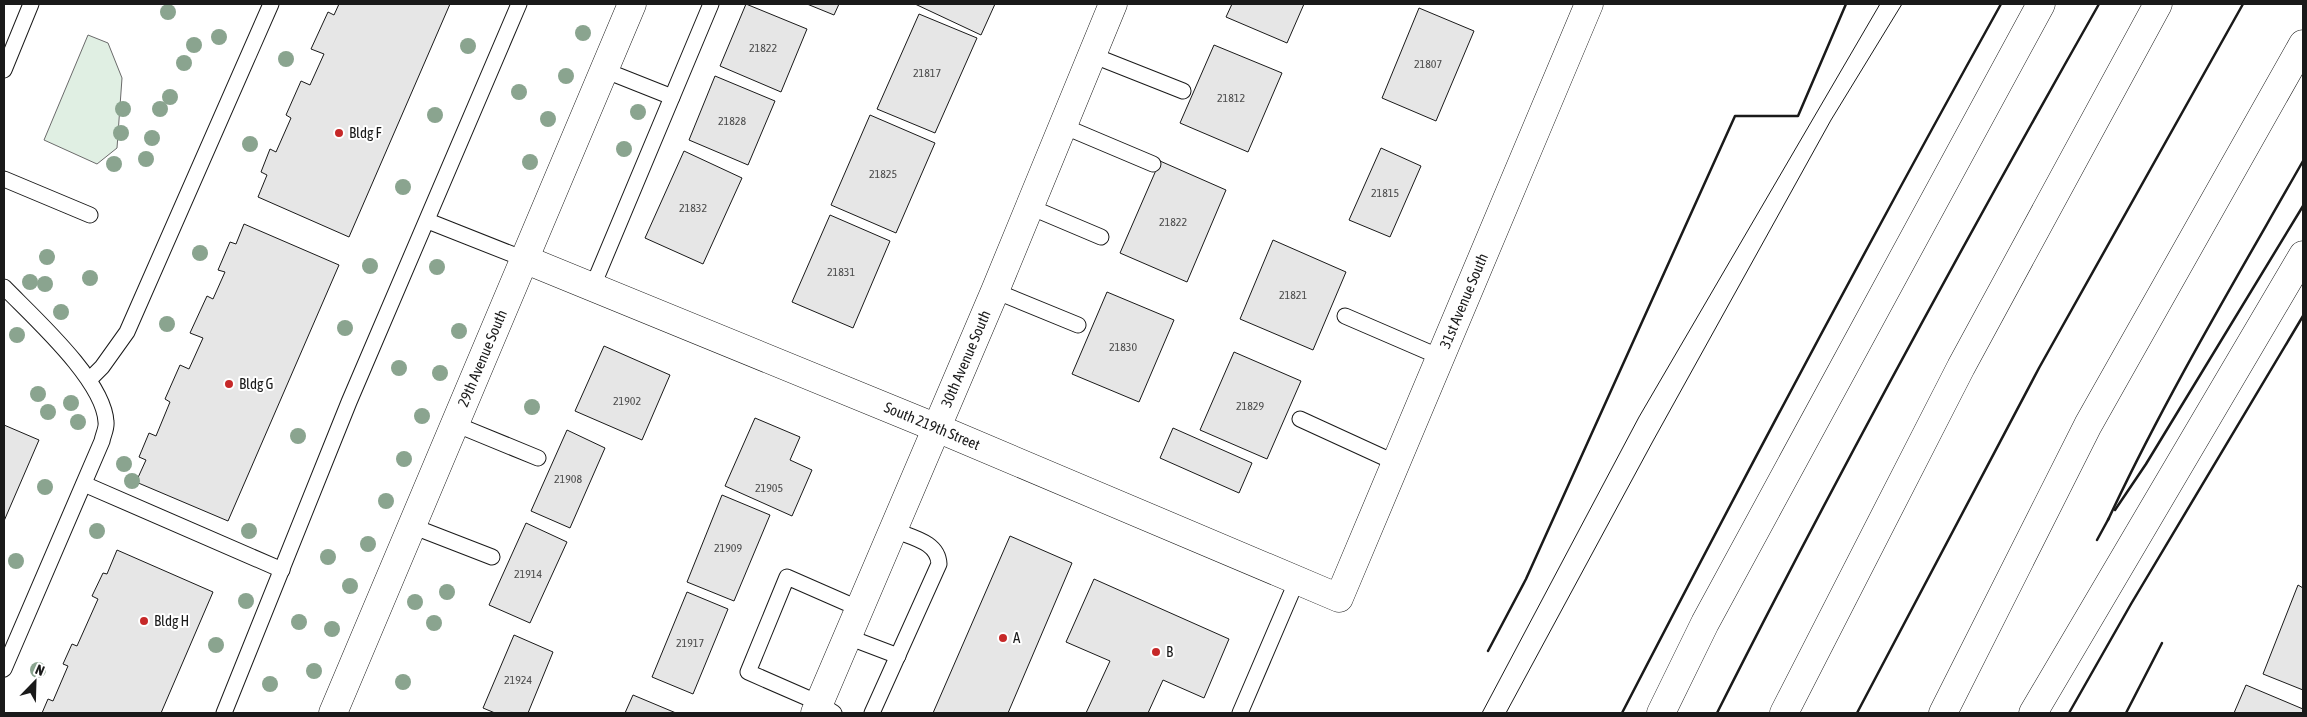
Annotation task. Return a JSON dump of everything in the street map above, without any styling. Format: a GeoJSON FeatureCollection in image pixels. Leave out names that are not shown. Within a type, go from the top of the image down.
{"type":"FeatureCollection","features":[{"type":"Feature","properties":{"kind":"main road","name":"29th Avenue South"},"geometry":{"type":"LineString","coordinates":[[333,713],[632,4]]}},
{"type":"Feature","properties":{"kind":"main road","name":"30th Avenue South"},"geometry":{"type":"LineString","coordinates":[[823,710],[848,637],[995,291],[1113,4]]}},
{"type":"Feature","properties":{"kind":"main road","name":"31st Avenue South"},"geometry":{"type":"LineString","coordinates":[[1339,598],[1589,4]]}},
{"type":"Feature","properties":{"kind":"main road"},"geometry":{"type":"LineString","coordinates":[[1661,713],[1705,623],[2041,4]]}},
{"type":"Feature","properties":{"kind":"main road"},"geometry":{"type":"LineString","coordinates":[[1784,713],[1961,367],[2158,4]]}},
{"type":"Feature","properties":{"kind":"main road"},"geometry":{"type":"LineString","coordinates":[[1943,713],[2088,425],[2303,44]]}},
{"type":"Feature","properties":{"kind":"main road"},"geometry":{"type":"LineString","coordinates":[[2033,713],[2303,255]]}},
{"type":"Feature","properties":{"kind":"main road","name":"South 219th Street"},"geometry":{"type":"LineString","coordinates":[[524,259],[937,428],[1339,598]]}},
{"type":"Feature","properties":{"kind":"lane"},"geometry":{"type":"LineString","coordinates":[[4,70],[31,4]]}},
{"type":"Feature","properties":{"kind":"lane"},"geometry":{"type":"LineString","coordinates":[[90,379],[102,367],[127,332],[271,4]]}},
{"type":"Feature","properties":{"kind":"lane"},"geometry":{"type":"LineString","coordinates":[[224,713],[349,402],[428,221],[519,4]]}},
{"type":"Feature","properties":{"kind":"lane"},"geometry":{"type":"LineString","coordinates":[[592,288],[711,4]]}},
{"type":"Feature","properties":{"kind":"lane"},"geometry":{"type":"LineString","coordinates":[[1092,55],[1183,91]]}},
{"type":"Feature","properties":{"kind":"lane"},"geometry":{"type":"LineString","coordinates":[[604,70],[672,97]]}},
{"type":"Feature","properties":{"kind":"lane"},"geometry":{"type":"LineString","coordinates":[[1063,126],[1153,164]]}},
{"type":"Feature","properties":{"kind":"lane"},"geometry":{"type":"LineString","coordinates":[[4,178],[90,215]]}},
{"type":"Feature","properties":{"kind":"lane"},"geometry":{"type":"LineString","coordinates":[[1030,207],[1101,237]]}},
{"type":"Feature","properties":{"kind":"lane"},"geometry":{"type":"LineString","coordinates":[[428,221],[524,259]]}},
{"type":"Feature","properties":{"kind":"lane"},"geometry":{"type":"LineString","coordinates":[[4,287],[90,379],[104,409],[107,424],[84,484],[4,669]]}},
{"type":"Feature","properties":{"kind":"lane"},"geometry":{"type":"LineString","coordinates":[[995,291],[1078,325]]}},
{"type":"Feature","properties":{"kind":"lane"},"geometry":{"type":"LineString","coordinates":[[1345,316],[1440,357]]}},
{"type":"Feature","properties":{"kind":"lane"},"geometry":{"type":"LineString","coordinates":[[1300,419],[1396,463]]}},
{"type":"Feature","properties":{"kind":"lane"},"geometry":{"type":"LineString","coordinates":[[455,424],[538,458]]}},
{"type":"Feature","properties":{"kind":"lane"},"geometry":{"type":"LineString","coordinates":[[84,484],[282,570]]}},
{"type":"Feature","properties":{"kind":"lane"},"geometry":{"type":"LineString","coordinates":[[412,526],[492,557]]}},
{"type":"Feature","properties":{"kind":"lane"},"geometry":{"type":"LineString","coordinates":[[872,713],[939,564],[938,554],[932,546],[894,530]]}},
{"type":"Feature","properties":{"kind":"lane"},"geometry":{"type":"LineString","coordinates":[[823,710],[748,672],[787,577],[860,609]]}},
{"type":"Feature","properties":{"kind":"lane"},"geometry":{"type":"LineString","coordinates":[[1240,713],[1297,580]]}},
{"type":"Feature","properties":{"kind":"lane"},"geometry":{"type":"LineString","coordinates":[[848,637],[898,656]]}},
{"type":"Feature","properties":{"kind":"green space"},"geometry":{"type":"Polygon","coordinates":[[[88,35],[108,43],[122,78],[117,148],[97,164],[44,140],[88,35]]]}},
{"type":"Feature","properties":{"kind":"building","name":"Bldg F"},"geometry":{"type":"Polygon","coordinates":[[[339,4],[450,4],[349,237],[258,197],[267,175],[261,172],[270,149],[276,152],[291,118],[286,115],[301,81],[310,85],[324,54],[311,49],[328,12],[334,15],[339,4]]]}},
{"type":"Feature","properties":{"kind":"building"},"geometry":{"type":"Polygon","coordinates":[[[746,4],[807,29],[781,92],[720,66],[746,4]]]}},
{"type":"Feature","properties":{"kind":"building"},"geometry":{"type":"Polygon","coordinates":[[[807,4],[839,4],[834,15],[807,4]]]}},
{"type":"Feature","properties":{"kind":"building"},"geometry":{"type":"Polygon","coordinates":[[[915,4],[995,4],[981,35],[915,4]]]}},
{"type":"Feature","properties":{"kind":"building"},"geometry":{"type":"Polygon","coordinates":[[[1232,4],[1304,4],[1287,43],[1226,17],[1232,4]]]}},
{"type":"Feature","properties":{"kind":"building"},"geometry":{"type":"Polygon","coordinates":[[[1419,8],[1474,31],[1436,121],[1382,98],[1419,8]]]}},
{"type":"Feature","properties":{"kind":"building"},"geometry":{"type":"Polygon","coordinates":[[[919,14],[977,38],[935,133],[877,109],[919,14]]]}},
{"type":"Feature","properties":{"kind":"building"},"geometry":{"type":"Polygon","coordinates":[[[1214,45],[1282,73],[1248,152],[1180,123],[1214,45]]]}},
{"type":"Feature","properties":{"kind":"building"},"geometry":{"type":"Polygon","coordinates":[[[715,76],[775,101],[748,165],[689,140],[715,76]]]}},
{"type":"Feature","properties":{"kind":"building"},"geometry":{"type":"Polygon","coordinates":[[[870,115],[935,143],[896,233],[831,205],[870,115]]]}},
{"type":"Feature","properties":{"kind":"building"},"geometry":{"type":"Polygon","coordinates":[[[1381,148],[1421,166],[1390,237],[1349,220],[1381,148]]]}},
{"type":"Feature","properties":{"kind":"building"},"geometry":{"type":"Polygon","coordinates":[[[684,151],[742,178],[703,264],[645,238],[684,151]]]}},
{"type":"Feature","properties":{"kind":"building"},"geometry":{"type":"Polygon","coordinates":[[[1160,161],[1226,190],[1187,282],[1120,253],[1160,161]]]}},
{"type":"Feature","properties":{"kind":"building"},"geometry":{"type":"Polygon","coordinates":[[[830,215],[890,241],[853,328],[792,302],[830,215]]]}},
{"type":"Feature","properties":{"kind":"building","name":"Bldg G"},"geometry":{"type":"Polygon","coordinates":[[[244,224],[339,265],[228,521],[136,482],[146,460],[139,457],[149,433],[156,436],[170,402],[165,399],[180,365],[189,369],[203,338],[190,333],[207,296],[213,299],[225,272],[218,270],[230,242],[236,244],[244,224]]]}},
{"type":"Feature","properties":{"kind":"building"},"geometry":{"type":"Polygon","coordinates":[[[1273,240],[1346,272],[1313,350],[1240,319],[1273,240]]]}},
{"type":"Feature","properties":{"kind":"building"},"geometry":{"type":"Polygon","coordinates":[[[1107,292],[1174,320],[1139,402],[1072,374],[1107,292]]]}},
{"type":"Feature","properties":{"kind":"building"},"geometry":{"type":"Polygon","coordinates":[[[604,346],[670,375],[642,440],[575,411],[604,346]]]}},
{"type":"Feature","properties":{"kind":"building"},"geometry":{"type":"Polygon","coordinates":[[[1234,352],[1301,381],[1267,459],[1200,430],[1234,352]]]}},
{"type":"Feature","properties":{"kind":"building"},"geometry":{"type":"Polygon","coordinates":[[[755,418],[800,437],[790,460],[812,470],[792,516],[725,486],[755,418]]]}},
{"type":"Feature","properties":{"kind":"building"},"geometry":{"type":"Polygon","coordinates":[[[4,425],[39,440],[4,521],[4,425]]]}},
{"type":"Feature","properties":{"kind":"building"},"geometry":{"type":"Polygon","coordinates":[[[1173,428],[1252,463],[1239,493],[1160,458],[1173,428]]]}},
{"type":"Feature","properties":{"kind":"building"},"geometry":{"type":"Polygon","coordinates":[[[567,430],[605,448],[570,528],[531,511],[567,430]]]}},
{"type":"Feature","properties":{"kind":"building"},"geometry":{"type":"Polygon","coordinates":[[[722,495],[770,515],[734,601],[687,582],[722,495]]]}},
{"type":"Feature","properties":{"kind":"building"},"geometry":{"type":"Polygon","coordinates":[[[526,523],[567,542],[530,623],[489,605],[526,523]]]}},
{"type":"Feature","properties":{"kind":"building","name":"A"},"geometry":{"type":"Polygon","coordinates":[[[1010,536],[1072,563],[1008,713],[933,713],[1010,536]]]}},
{"type":"Feature","properties":{"kind":"building","name":"Bldg H"},"geometry":{"type":"Polygon","coordinates":[[[117,550],[213,592],[161,713],[42,713],[48,699],[53,701],[68,666],[63,664],[72,644],[77,646],[98,599],[92,596],[103,573],[107,574],[117,550]]]}},
{"type":"Feature","properties":{"kind":"building","name":"B"},"geometry":{"type":"Polygon","coordinates":[[[1094,579],[1229,639],[1204,698],[1163,680],[1148,713],[1086,713],[1110,661],[1066,642],[1094,579]]]}},
{"type":"Feature","properties":{"kind":"building"},"geometry":{"type":"Polygon","coordinates":[[[2298,585],[2303,588],[2303,690],[2263,674],[2298,585]]]}},
{"type":"Feature","properties":{"kind":"building"},"geometry":{"type":"Polygon","coordinates":[[[687,592],[728,609],[693,694],[652,677],[687,592]]]}},
{"type":"Feature","properties":{"kind":"building"},"geometry":{"type":"Polygon","coordinates":[[[514,635],[553,652],[528,713],[495,713],[483,708],[514,635]]]}},
{"type":"Feature","properties":{"kind":"building"},"geometry":{"type":"Polygon","coordinates":[[[2246,685],[2303,709],[2303,713],[2234,713],[2246,685]]]}},
{"type":"Feature","properties":{"kind":"building"},"geometry":{"type":"Polygon","coordinates":[[[633,695],[676,713],[625,713],[633,695]]]}},
{"type":"Feature","properties":{"kind":"tram line"},"geometry":{"type":"LineString","coordinates":[[1482,713],[1639,417],[1880,4]]}},
{"type":"Feature","properties":{"kind":"tram line"},"geometry":{"type":"LineString","coordinates":[[1506,713],[1653,441],[1831,120],[1902,4]]}},
{"type":"Feature","properties":{"kind":"wall"},"geometry":{"type":"LineString","coordinates":[[1488,651],[1526,579],[1735,116],[1798,116],[1846,4]]}},
{"type":"Feature","properties":{"kind":"wall"},"geometry":{"type":"LineString","coordinates":[[1622,713],[1809,357],[2001,4]]}},
{"type":"Feature","properties":{"kind":"wall"},"geometry":{"type":"LineString","coordinates":[[1717,713],[1809,534],[1904,356],[2099,4]]}},
{"type":"Feature","properties":{"kind":"wall"},"geometry":{"type":"LineString","coordinates":[[1857,713],[2039,368],[2243,4]]}},
{"type":"Feature","properties":{"kind":"wall"},"geometry":{"type":"LineString","coordinates":[[2108,520],[2178,383],[2303,161]]}},
{"type":"Feature","properties":{"kind":"wall"},"geometry":{"type":"LineString","coordinates":[[2115,510],[2146,464],[2303,206]]}},
{"type":"Feature","properties":{"kind":"wall"},"geometry":{"type":"LineString","coordinates":[[2069,713],[2131,604],[2303,316]]}},
{"type":"Feature","properties":{"kind":"wall"},"geometry":{"type":"LineString","coordinates":[[2097,540],[2109,518]]}},
{"type":"Feature","properties":{"kind":"wall"},"geometry":{"type":"LineString","coordinates":[[2126,713],[2162,643]]}},
{"type":"Feature","properties":{"kind":"place","name":"Bldg F"},"geometry":{"type":"Point","coordinates":[339,133]}},
{"type":"Feature","properties":{"kind":"place","name":"Bldg G"},"geometry":{"type":"Point","coordinates":[229,384]}},
{"type":"Feature","properties":{"kind":"place","name":"Bldg H"},"geometry":{"type":"Point","coordinates":[144,621]}},
{"type":"Feature","properties":{"kind":"place","name":"A"},"geometry":{"type":"Point","coordinates":[1003,638]}},
{"type":"Feature","properties":{"kind":"place","name":"B"},"geometry":{"type":"Point","coordinates":[1156,652]}}]}
